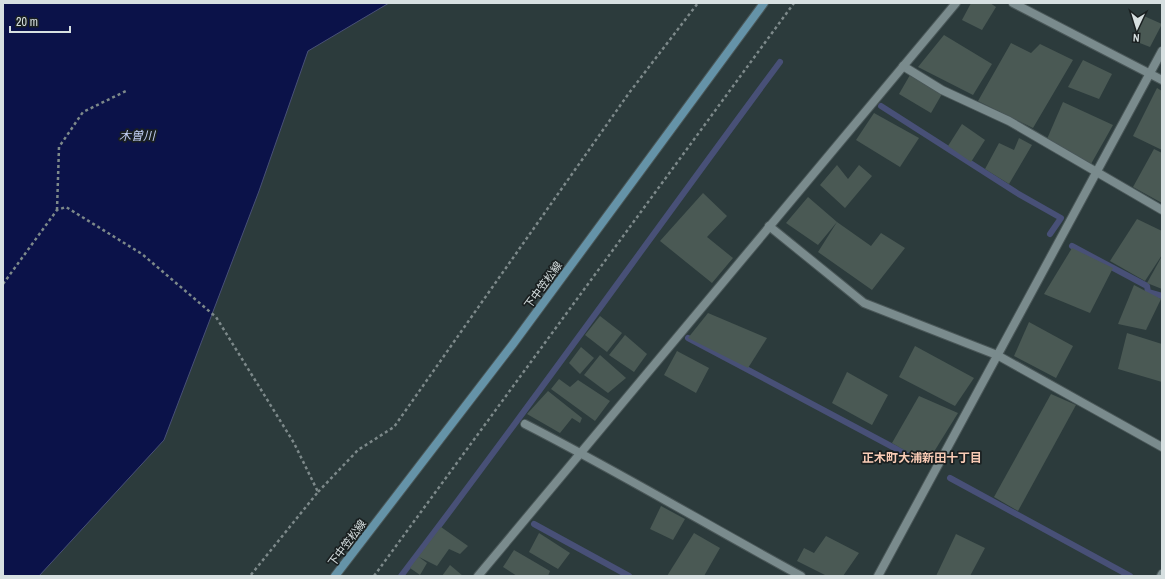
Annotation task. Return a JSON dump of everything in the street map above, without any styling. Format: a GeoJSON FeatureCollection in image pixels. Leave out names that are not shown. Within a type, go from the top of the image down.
{"type":"FeatureCollection","features":[{"type":"Feature","properties":{"kind":"main road","name":"下中笠松線"},"geometry":{"type":"LineString","coordinates":[[335,576],[513,344],[764,3]]}},
{"type":"Feature","properties":{"kind":"street"},"geometry":{"type":"LineString","coordinates":[[478,576],[956,3]]}},
{"type":"Feature","properties":{"kind":"street"},"geometry":{"type":"LineString","coordinates":[[1013,3],[1162,80]]}},
{"type":"Feature","properties":{"kind":"street"},"geometry":{"type":"LineString","coordinates":[[878,576],[1162,51]]}},
{"type":"Feature","properties":{"kind":"street"},"geometry":{"type":"LineString","coordinates":[[903,66],[942,90],[1009,121],[1096,173],[1162,210]]}},
{"type":"Feature","properties":{"kind":"street"},"geometry":{"type":"LineString","coordinates":[[769,226],[864,303],[997,354],[1161,444]]}},
{"type":"Feature","properties":{"kind":"street"},"geometry":{"type":"LineString","coordinates":[[524,424],[581,453],[719,532],[801,576]]}},
{"type":"Feature","properties":{"kind":"path"},"geometry":{"type":"LineString","coordinates":[[250,576],[318,492],[358,450],[394,427],[629,92],[698,3]]}},
{"type":"Feature","properties":{"kind":"path"},"geometry":{"type":"LineString","coordinates":[[374,576],[794,3]]}},
{"type":"Feature","properties":{"kind":"path"},"geometry":{"type":"LineString","coordinates":[[3,284],[57,210],[59,147],[83,112],[126,91]]}},
{"type":"Feature","properties":{"kind":"path"},"geometry":{"type":"LineString","coordinates":[[57,210],[66,207],[142,254],[216,318],[294,443],[318,492]]}},
{"type":"Feature","properties":{"kind":"water","name":"木曽川"},"geometry":{"type":"Polygon","coordinates":[[[3,3],[389,3],[308,51],[259,191],[164,440],[39,576],[3,576],[3,3]]]}},
{"type":"Feature","properties":{"kind":"building"},"geometry":{"type":"Polygon","coordinates":[[[971,3],[990,3],[996,7],[982,30],[962,20],[971,3]]]}},
{"type":"Feature","properties":{"kind":"building"},"geometry":{"type":"Polygon","coordinates":[[[1144,16],[1162,24],[1150,47],[1132,40],[1144,16]]]}},
{"type":"Feature","properties":{"kind":"building"},"geometry":{"type":"Polygon","coordinates":[[[944,35],[992,64],[973,95],[918,67],[944,35]]]}},
{"type":"Feature","properties":{"kind":"building"},"geometry":{"type":"Polygon","coordinates":[[[1011,43],[1031,53],[1040,44],[1073,60],[1033,128],[978,101],[1011,43]]]}},
{"type":"Feature","properties":{"kind":"building"},"geometry":{"type":"Polygon","coordinates":[[[1083,60],[1112,74],[1099,99],[1068,87],[1083,60]]]}},
{"type":"Feature","properties":{"kind":"building"},"geometry":{"type":"Polygon","coordinates":[[[910,75],[942,94],[931,113],[899,94],[910,75]]]}},
{"type":"Feature","properties":{"kind":"building"},"geometry":{"type":"Polygon","coordinates":[[[1157,88],[1162,91],[1162,150],[1133,136],[1157,88]]]}},
{"type":"Feature","properties":{"kind":"building"},"geometry":{"type":"Polygon","coordinates":[[[1063,102],[1113,125],[1091,164],[1047,139],[1063,102]]]}},
{"type":"Feature","properties":{"kind":"building"},"geometry":{"type":"Polygon","coordinates":[[[874,113],[919,138],[900,167],[856,140],[874,113]]]}},
{"type":"Feature","properties":{"kind":"building"},"geometry":{"type":"Polygon","coordinates":[[[962,124],[985,140],[971,162],[948,146],[962,124]]]}},
{"type":"Feature","properties":{"kind":"building"},"geometry":{"type":"Polygon","coordinates":[[[1019,138],[1032,145],[1009,184],[985,169],[999,143],[1014,150],[1019,138]]]}},
{"type":"Feature","properties":{"kind":"building"},"geometry":{"type":"Polygon","coordinates":[[[1154,149],[1162,153],[1162,203],[1133,187],[1154,149]]]}},
{"type":"Feature","properties":{"kind":"building"},"geometry":{"type":"Polygon","coordinates":[[[837,165],[848,179],[859,165],[872,176],[845,208],[820,185],[837,165]]]}},
{"type":"Feature","properties":{"kind":"building"},"geometry":{"type":"Polygon","coordinates":[[[703,193],[727,216],[707,237],[733,258],[712,283],[660,241],[703,193]]]}},
{"type":"Feature","properties":{"kind":"building"},"geometry":{"type":"Polygon","coordinates":[[[808,197],[837,222],[818,245],[786,223],[808,197]]]}},
{"type":"Feature","properties":{"kind":"building"},"geometry":{"type":"Polygon","coordinates":[[[1137,219],[1162,231],[1162,255],[1145,281],[1110,261],[1137,219]]]}},
{"type":"Feature","properties":{"kind":"building"},"geometry":{"type":"Polygon","coordinates":[[[837,222],[871,246],[881,233],[905,248],[872,290],[818,252],[837,222]]]}},
{"type":"Feature","properties":{"kind":"building"},"geometry":{"type":"Polygon","coordinates":[[[1072,248],[1113,268],[1090,313],[1044,294],[1072,248]]]}},
{"type":"Feature","properties":{"kind":"building"},"geometry":{"type":"Polygon","coordinates":[[[1162,256],[1162,289],[1147,283],[1162,256]]]}},
{"type":"Feature","properties":{"kind":"building"},"geometry":{"type":"Polygon","coordinates":[[[1134,285],[1161,299],[1146,330],[1118,324],[1134,285]]]}},
{"type":"Feature","properties":{"kind":"building"},"geometry":{"type":"Polygon","coordinates":[[[708,313],[767,338],[748,368],[688,338],[708,313]]]}},
{"type":"Feature","properties":{"kind":"building"},"geometry":{"type":"Polygon","coordinates":[[[600,316],[622,333],[607,352],[585,335],[600,316]]]}},
{"type":"Feature","properties":{"kind":"building"},"geometry":{"type":"Polygon","coordinates":[[[1029,322],[1073,346],[1056,378],[1014,356],[1029,322]]]}},
{"type":"Feature","properties":{"kind":"building"},"geometry":{"type":"Polygon","coordinates":[[[1127,333],[1162,344],[1162,382],[1118,369],[1127,333]]]}},
{"type":"Feature","properties":{"kind":"building"},"geometry":{"type":"Polygon","coordinates":[[[625,335],[647,354],[634,372],[609,355],[625,335]]]}},
{"type":"Feature","properties":{"kind":"building"},"geometry":{"type":"Polygon","coordinates":[[[915,346],[974,378],[955,406],[899,377],[915,346]]]}},
{"type":"Feature","properties":{"kind":"building"},"geometry":{"type":"Polygon","coordinates":[[[581,347],[594,358],[580,374],[569,363],[581,347]]]}},
{"type":"Feature","properties":{"kind":"building"},"geometry":{"type":"Polygon","coordinates":[[[677,351],[709,368],[696,393],[664,375],[677,351]]]}},
{"type":"Feature","properties":{"kind":"building"},"geometry":{"type":"Polygon","coordinates":[[[600,355],[626,378],[608,393],[584,375],[600,355]]]}},
{"type":"Feature","properties":{"kind":"building"},"geometry":{"type":"Polygon","coordinates":[[[847,372],[888,395],[872,425],[832,403],[847,372]]]}},
{"type":"Feature","properties":{"kind":"building"},"geometry":{"type":"Polygon","coordinates":[[[559,379],[570,387],[578,380],[610,401],[595,421],[551,389],[559,379]]]}},
{"type":"Feature","properties":{"kind":"building"},"geometry":{"type":"Polygon","coordinates":[[[548,391],[582,418],[580,423],[572,418],[560,433],[527,414],[548,391]]]}},
{"type":"Feature","properties":{"kind":"building"},"geometry":{"type":"Polygon","coordinates":[[[1051,394],[1076,405],[1018,511],[994,497],[1051,394]]]}},
{"type":"Feature","properties":{"kind":"building"},"geometry":{"type":"Polygon","coordinates":[[[919,396],[958,413],[927,463],[892,443],[919,396]]]}},
{"type":"Feature","properties":{"kind":"building"},"geometry":{"type":"Polygon","coordinates":[[[661,506],[685,519],[673,540],[650,529],[661,506]]]}},
{"type":"Feature","properties":{"kind":"building"},"geometry":{"type":"Polygon","coordinates":[[[441,527],[468,546],[460,554],[449,549],[437,566],[419,557],[427,563],[420,575],[410,568],[441,527]]]}},
{"type":"Feature","properties":{"kind":"building"},"geometry":{"type":"Polygon","coordinates":[[[539,533],[570,553],[558,569],[529,552],[539,533]]]}},
{"type":"Feature","properties":{"kind":"building"},"geometry":{"type":"Polygon","coordinates":[[[694,533],[720,548],[704,576],[667,576],[694,533]]]}},
{"type":"Feature","properties":{"kind":"building"},"geometry":{"type":"Polygon","coordinates":[[[956,534],[985,548],[970,576],[936,576],[956,534]]]}},
{"type":"Feature","properties":{"kind":"building"},"geometry":{"type":"Polygon","coordinates":[[[826,536],[859,553],[843,576],[827,576],[797,561],[804,548],[814,553],[826,536]]]}},
{"type":"Feature","properties":{"kind":"building"},"geometry":{"type":"Polygon","coordinates":[[[514,550],[550,571],[548,576],[517,576],[503,567],[514,550]]]}},
{"type":"Feature","properties":{"kind":"building"},"geometry":{"type":"Polygon","coordinates":[[[450,565],[463,576],[442,576],[450,565]]]}},
{"type":"Feature","properties":{"kind":"waterway"},"geometry":{"type":"LineString","coordinates":[[401,576],[497,448],[780,62]]}},
{"type":"Feature","properties":{"kind":"waterway"},"geometry":{"type":"LineString","coordinates":[[881,106],[1017,193],[1061,218],[1050,234]]}},
{"type":"Feature","properties":{"kind":"waterway"},"geometry":{"type":"LineString","coordinates":[[1072,246],[1147,286],[1148,292],[1162,296]]}},
{"type":"Feature","properties":{"kind":"waterway"},"geometry":{"type":"LineString","coordinates":[[688,338],[919,461]]}},
{"type":"Feature","properties":{"kind":"waterway"},"geometry":{"type":"LineString","coordinates":[[950,478],[1130,576]]}},
{"type":"Feature","properties":{"kind":"waterway"},"geometry":{"type":"LineString","coordinates":[[534,524],[629,576]]}},
{"type":"Feature","properties":{"kind":"district","name":"正木町大浦新田十丁目"},"geometry":{"type":"Point","coordinates":[922,458]}}]}
